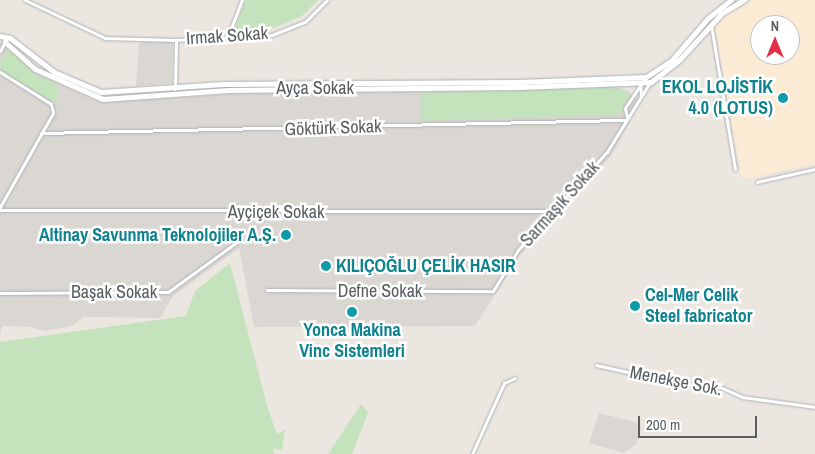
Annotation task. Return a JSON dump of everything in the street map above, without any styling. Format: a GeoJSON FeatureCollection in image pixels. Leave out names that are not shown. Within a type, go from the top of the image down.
{"type":"FeatureCollection","features":[{"type":"Feature","properties":{"kind":"street","name":"Irmak Sokak"},"geometry":{"type":"LineString","coordinates":[[24,0],[105,38],[176,40],[272,34],[305,22],[327,0]]}},
{"type":"Feature","properties":{"kind":"street"},"geometry":{"type":"LineString","coordinates":[[228,36],[242,0]]}},
{"type":"Feature","properties":{"kind":"street","name":"Sarmaşık Sokak"},"geometry":{"type":"LineString","coordinates":[[652,75],[672,60],[731,0]]}},
{"type":"Feature","properties":{"kind":"street","name":"Sarmaşık Sokak"},"geometry":{"type":"LineString","coordinates":[[493,291],[518,250],[607,152],[651,82],[680,58],[718,13],[744,0]]}},
{"type":"Feature","properties":{"kind":"street"},"geometry":{"type":"LineString","coordinates":[[710,24],[735,169]]}},
{"type":"Feature","properties":{"kind":"street"},"geometry":{"type":"LineString","coordinates":[[0,51],[4,39],[10,38],[54,72],[93,90],[175,91],[176,40]]}},
{"type":"Feature","properties":{"kind":"street"},"geometry":{"type":"LineString","coordinates":[[0,72],[51,104],[52,113],[0,209]]}},
{"type":"Feature","properties":{"kind":"street","name":"Ayça Sokak"},"geometry":{"type":"LineString","coordinates":[[175,91],[629,80],[652,75]]}},
{"type":"Feature","properties":{"kind":"street","name":"Sarmaşık Sokak"},"geometry":{"type":"LineString","coordinates":[[626,119],[625,108],[640,82],[646,77]]}},
{"type":"Feature","properties":{"kind":"street"},"geometry":{"type":"LineString","coordinates":[[629,80],[634,87],[634,92]]}},
{"type":"Feature","properties":{"kind":"street","name":"Ayça Sokak"},"geometry":{"type":"LineString","coordinates":[[629,80],[651,82]]}},
{"type":"Feature","properties":{"kind":"street"},"geometry":{"type":"LineString","coordinates":[[640,82],[642,96]]}},
{"type":"Feature","properties":{"kind":"street","name":"Ayça Sokak"},"geometry":{"type":"LineString","coordinates":[[175,91],[266,83],[394,85]]}},
{"type":"Feature","properties":{"kind":"street","name":"Göktürk Sokak"},"geometry":{"type":"LineString","coordinates":[[41,133],[626,119]]}},
{"type":"Feature","properties":{"kind":"street"},"geometry":{"type":"LineString","coordinates":[[757,182],[815,169]]}},
{"type":"Feature","properties":{"kind":"street","name":"Ayçiçek Sokak"},"geometry":{"type":"LineString","coordinates":[[0,209],[553,211]]}},
{"type":"Feature","properties":{"kind":"street","name":"Başak Sokak"},"geometry":{"type":"LineString","coordinates":[[0,293],[168,292],[241,239]]}},
{"type":"Feature","properties":{"kind":"street","name":"Defne Sokak"},"geometry":{"type":"LineString","coordinates":[[267,290],[493,291]]}},
{"type":"Feature","properties":{"kind":"street","name":"Menekşe Sok."},"geometry":{"type":"LineString","coordinates":[[596,365],[678,383],[720,386],[742,397],[815,407]]}},
{"type":"Feature","properties":{"kind":"street"},"geometry":{"type":"LineString","coordinates":[[472,454],[504,383],[515,378]]}},
{"type":"Feature","properties":{"kind":"shaded area"},"geometry":{"type":"Polygon","coordinates":[[[756,0],[815,0],[815,164],[745,179],[741,175],[714,21],[736,7],[756,0]]]}},
{"type":"Feature","properties":{"kind":"shaded area"},"geometry":{"type":"Polygon","coordinates":[[[0,42],[36,73],[99,102],[264,92],[483,92],[615,87],[627,90],[640,102],[611,156],[520,255],[475,326],[254,327],[239,248],[173,296],[160,318],[83,317],[72,326],[44,331],[31,327],[2,326],[0,336],[0,42]]]}},
{"type":"Feature","properties":{"kind":"shaded area"},"geometry":{"type":"Polygon","coordinates":[[[139,42],[173,42],[172,83],[136,86],[139,42]]]}},
{"type":"Feature","properties":{"kind":"shaded area"},"geometry":{"type":"Polygon","coordinates":[[[599,413],[639,423],[641,429],[636,445],[623,453],[589,443],[599,413]]]}},
{"type":"Feature","properties":{"kind":"green space"},"geometry":{"type":"Polygon","coordinates":[[[246,0],[318,0],[302,16],[271,29],[233,33],[246,0]]]}},
{"type":"Feature","properties":{"kind":"green space"},"geometry":{"type":"Polygon","coordinates":[[[7,52],[14,52],[35,74],[57,85],[57,104],[2,72],[0,63],[7,52]]]}},
{"type":"Feature","properties":{"kind":"green space"},"geometry":{"type":"Polygon","coordinates":[[[615,87],[630,94],[621,112],[614,115],[421,121],[421,92],[615,87]]]}},
{"type":"Feature","properties":{"kind":"green space"},"geometry":{"type":"Polygon","coordinates":[[[230,263],[267,406],[277,434],[285,430],[282,450],[273,448],[274,454],[0,454],[0,342],[186,316],[195,291],[230,263]]]}},
{"type":"Feature","properties":{"kind":"green space"},"geometry":{"type":"Polygon","coordinates":[[[361,404],[368,413],[352,454],[328,454],[361,404]]]}},
{"type":"Feature","properties":{"kind":"place","name":"EKOL LOJİSTİK 4.0 (LOTUS)"},"geometry":{"type":"Point","coordinates":[783,98]}},
{"type":"Feature","properties":{"kind":"place","name":"Altinay Savunma Teknolojiler A.Ş."},"geometry":{"type":"Point","coordinates":[286,235]}},
{"type":"Feature","properties":{"kind":"place","name":"KILIÇOĞLU ÇELİK HASIR"},"geometry":{"type":"Point","coordinates":[326,266]}},
{"type":"Feature","properties":{"kind":"place","name":"Cel-Mer Celik Steel fabricator"},"geometry":{"type":"Point","coordinates":[635,306]}},
{"type":"Feature","properties":{"kind":"place","name":"Yonca Makina Vinc Sistemleri"},"geometry":{"type":"Point","coordinates":[352,312]}}]}
